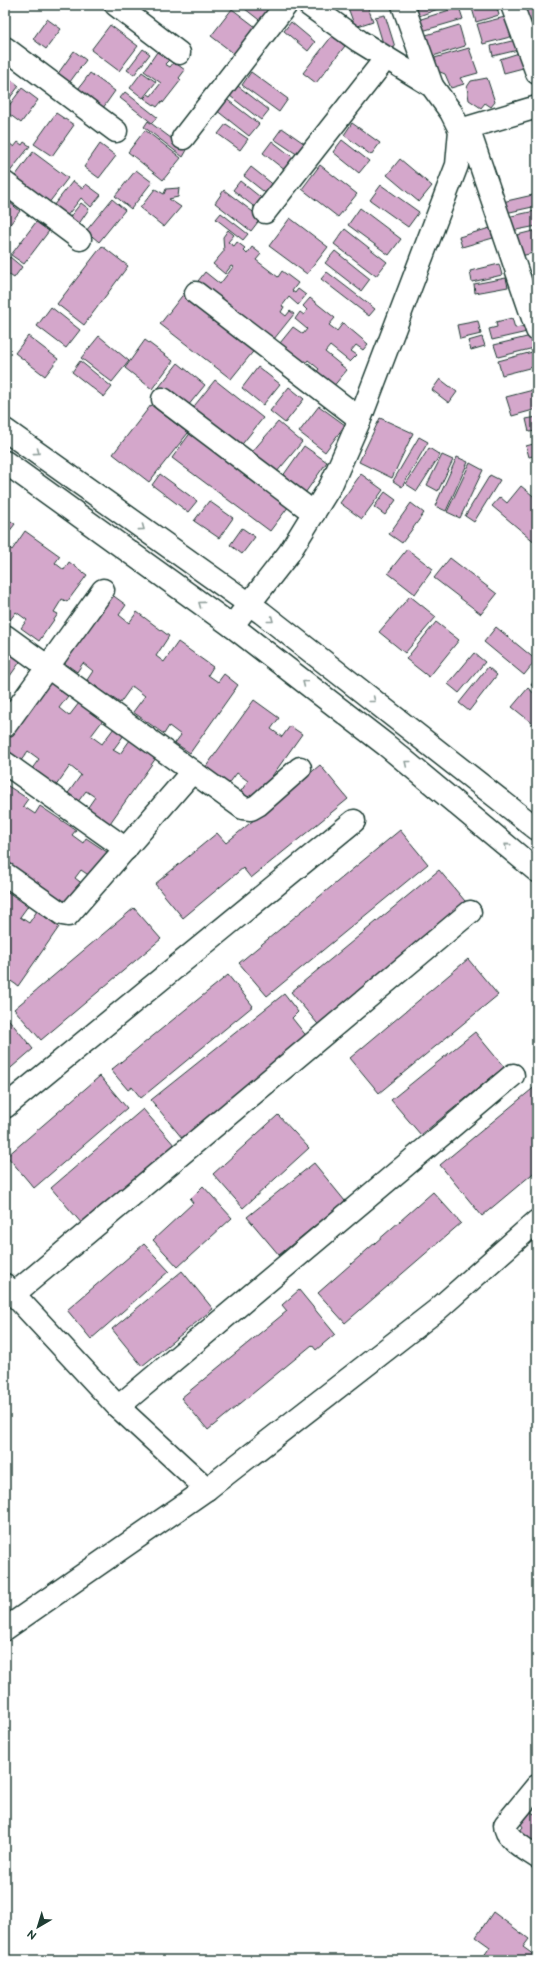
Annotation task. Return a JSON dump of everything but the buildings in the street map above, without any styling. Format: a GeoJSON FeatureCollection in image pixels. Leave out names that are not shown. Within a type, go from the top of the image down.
{"type":"FeatureCollection","features":[{"type":"Feature","properties":{"kind":"street"},"geometry":{"type":"LineString","coordinates":[[116,5],[179,53]]}},
{"type":"Feature","properties":{"kind":"street"},"geometry":{"type":"LineString","coordinates":[[183,138],[286,5]]}},
{"type":"Feature","properties":{"kind":"street"},"geometry":{"type":"LineString","coordinates":[[309,5],[386,58],[432,86]]}},
{"type":"Feature","properties":{"kind":"street"},"geometry":{"type":"LineString","coordinates":[[403,5],[432,86],[464,129],[537,330]]}},
{"type":"Feature","properties":{"kind":"street"},"geometry":{"type":"LineString","coordinates":[[512,5],[537,73]]}},
{"type":"Feature","properties":{"kind":"street"},"geometry":{"type":"LineString","coordinates":[[5,48],[116,131]]}},
{"type":"Feature","properties":{"kind":"street"},"geometry":{"type":"LineString","coordinates":[[265,212],[386,58]]}},
{"type":"Feature","properties":{"kind":"street"},"geometry":{"type":"LineString","coordinates":[[464,129],[537,107]]}},
{"type":"Feature","properties":{"kind":"street"},"geometry":{"type":"LineString","coordinates":[[232,626],[289,553],[331,484],[360,419],[457,164],[464,129]]}},
{"type":"Feature","properties":{"kind":"street"},"geometry":{"type":"LineString","coordinates":[[5,183],[80,239]]}},
{"type":"Feature","properties":{"kind":"street"},"geometry":{"type":"LineString","coordinates":[[196,293],[360,419]]}},
{"type":"Feature","properties":{"kind":"street"},"geometry":{"type":"LineString","coordinates":[[163,399],[314,513]]}},
{"type":"Feature","properties":{"kind":"street"},"geometry":{"type":"LineString","coordinates":[[5,430],[249,604],[537,829]]}},
{"type":"Feature","properties":{"kind":"street"},"geometry":{"type":"LineString","coordinates":[[5,462],[232,626],[386,745],[537,871]]}},
{"type":"Feature","properties":{"kind":"street"},"geometry":{"type":"LineString","coordinates":[[5,726],[104,590]]}},
{"type":"Feature","properties":{"kind":"street"},"geometry":{"type":"LineString","coordinates":[[5,636],[244,808],[251,809],[300,768]]}},
{"type":"Feature","properties":{"kind":"street"},"geometry":{"type":"LineString","coordinates":[[5,763],[126,849]]}},
{"type":"Feature","properties":{"kind":"street"},"geometry":{"type":"LineString","coordinates":[[5,874],[62,914],[68,915],[192,772]]}},
{"type":"Feature","properties":{"kind":"street"},"geometry":{"type":"LineString","coordinates":[[5,1107],[354,821]]}},
{"type":"Feature","properties":{"kind":"street"},"geometry":{"type":"LineString","coordinates":[[207,1489],[118,1407],[10,1290],[470,912]]}},
{"type":"Feature","properties":{"kind":"street"},"geometry":{"type":"LineString","coordinates":[[118,1407],[512,1075]]}},
{"type":"Feature","properties":{"kind":"street"},"geometry":{"type":"LineString","coordinates":[[5,1629],[207,1489],[437,1310],[537,1221]]}},
{"type":"Feature","properties":{"kind":"street"},"geometry":{"type":"LineString","coordinates":[[537,1786],[505,1825],[505,1829],[508,1836],[537,1858]]}}]}
